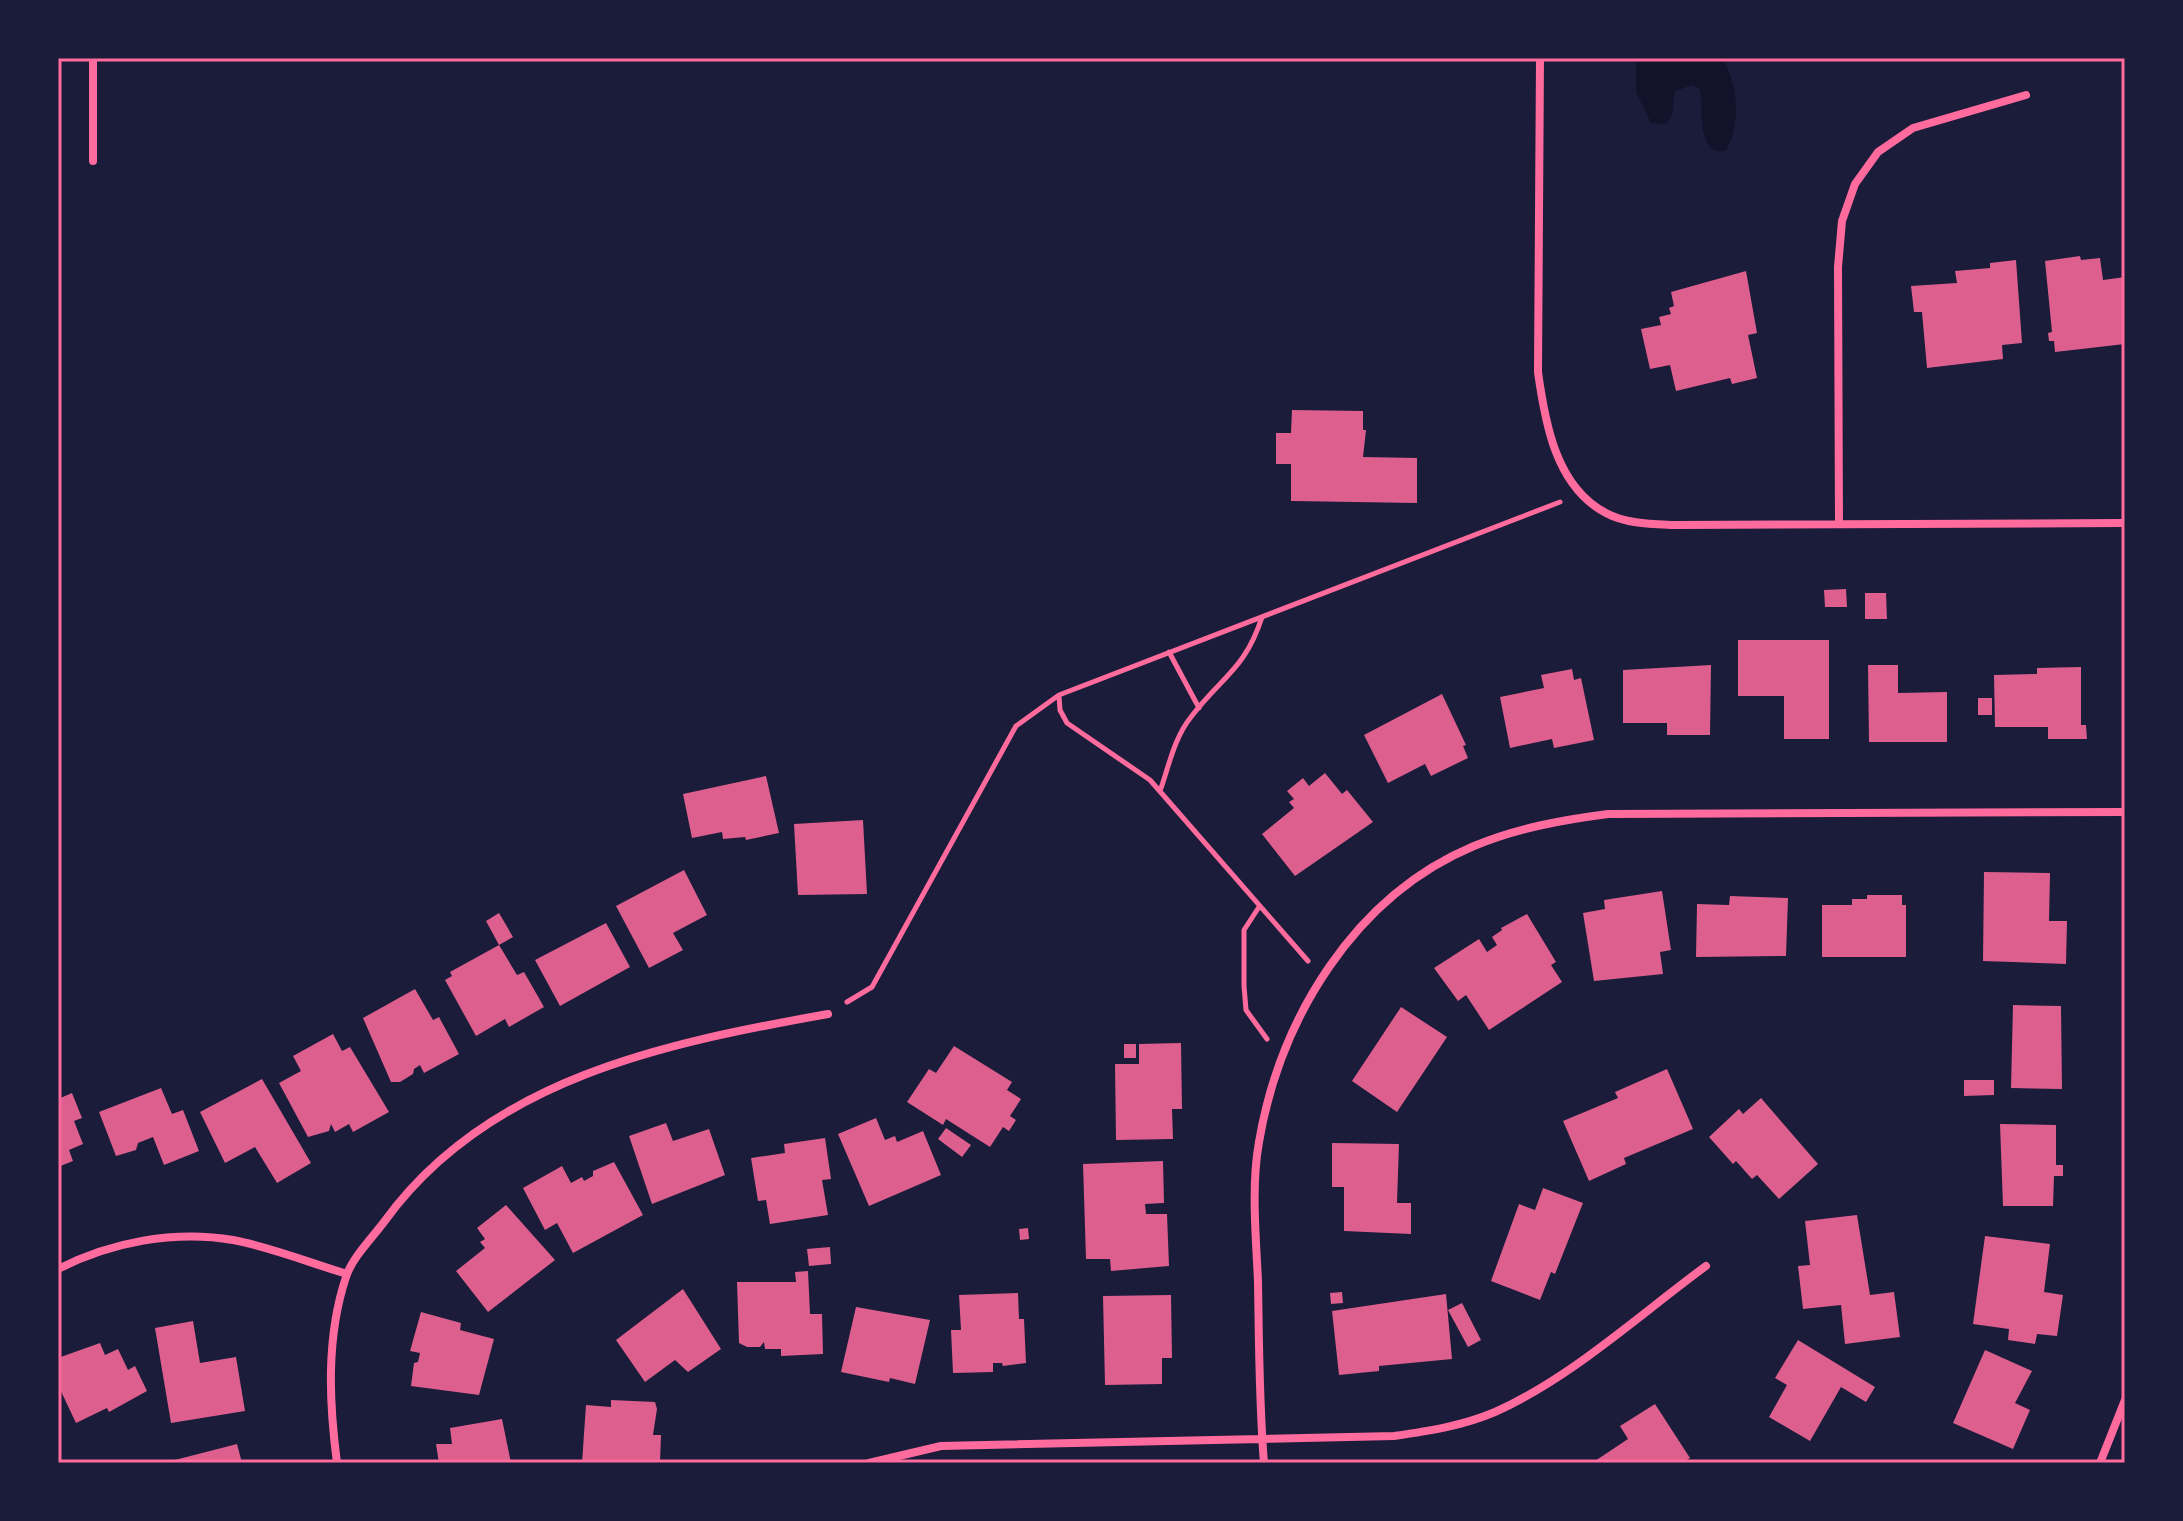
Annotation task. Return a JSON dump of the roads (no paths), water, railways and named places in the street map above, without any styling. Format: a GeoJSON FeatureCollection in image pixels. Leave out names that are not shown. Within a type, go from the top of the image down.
{"type":"FeatureCollection","features":[{"type":"Feature","properties":{"kind":"street"},"geometry":{"type":"LineString","coordinates":[[93,58],[93,161]]}},
{"type":"Feature","properties":{"kind":"street"},"geometry":{"type":"LineString","coordinates":[[1540,58],[1538,372],[1543,410],[1560,463],[1580,494],[1607,514],[1638,523],[2125,523]]}},
{"type":"Feature","properties":{"kind":"street"},"geometry":{"type":"LineString","coordinates":[[1839,523],[1838,267],[1842,221],[1855,184],[1878,152],[1913,128],[2026,95]]}},
{"type":"Feature","properties":{"kind":"street"},"geometry":{"type":"LineString","coordinates":[[1264,1463],[1258,1146],[1271,1081],[1304,1005],[1352,934],[1411,883],[1472,847],[1543,823],[1608,814],[2125,812]]}},
{"type":"Feature","properties":{"kind":"street"},"geometry":{"type":"LineString","coordinates":[[337,1463],[332,1424],[331,1346],[347,1274],[401,1198],[470,1138],[548,1088],[622,1059],[728,1032],[828,1014]]}},
{"type":"Feature","properties":{"kind":"street"},"geometry":{"type":"LineString","coordinates":[[58,1269],[123,1244],[172,1236],[234,1240],[347,1274]]}},
{"type":"Feature","properties":{"kind":"street"},"geometry":{"type":"LineString","coordinates":[[869,1463],[941,1446],[1394,1436],[1449,1428],[1496,1411],[1561,1373],[1706,1266]]}},
{"type":"Feature","properties":{"kind":"street"},"geometry":{"type":"LineString","coordinates":[[2100,1463],[2125,1400]]}}]}
